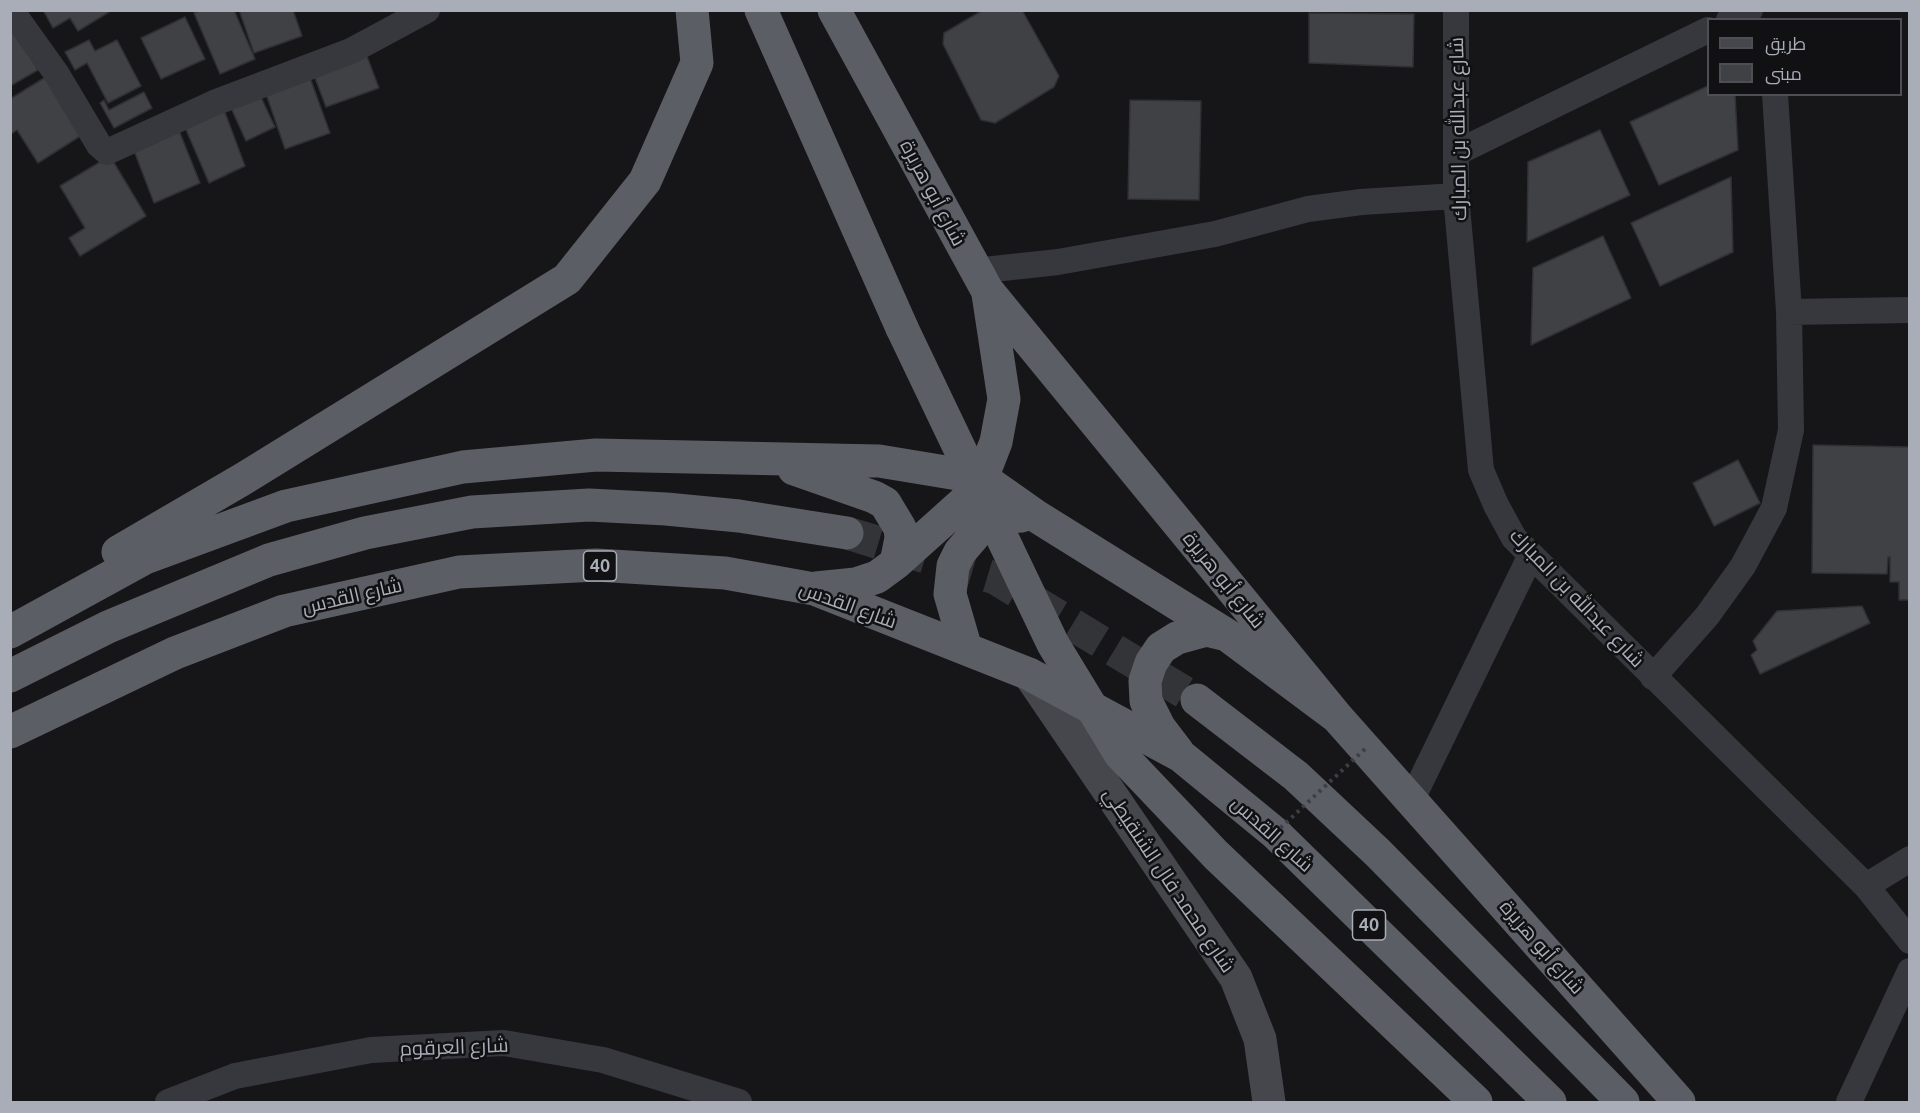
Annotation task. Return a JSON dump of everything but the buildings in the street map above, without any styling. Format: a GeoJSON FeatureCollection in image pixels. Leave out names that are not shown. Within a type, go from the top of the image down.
{"type":"FeatureCollection","features":[{"type":"Feature","properties":{"kind":"highway"},"geometry":{"type":"LineString","coordinates":[[10,622],[65,583],[243,478],[567,279],[645,181],[697,63],[692,10]]}},
{"type":"Feature","properties":{"kind":"highway"},"geometry":{"type":"LineString","coordinates":[[760,10],[902,328],[1053,644],[1119,754],[1216,855],[1476,1102]]}},
{"type":"Feature","properties":{"kind":"highway","name":"شارع أبو هريرة"},"geometry":{"type":"LineString","coordinates":[[834,10],[981,281],[1337,717],[1679,1102]]}},
{"type":"Feature","properties":{"kind":"highway"},"geometry":{"type":"LineString","coordinates":[[814,588],[867,581],[896,563],[964,502],[982,478],[996,442],[1004,399],[981,281]]}},
{"type":"Feature","properties":{"kind":"highway"},"geometry":{"type":"LineString","coordinates":[[10,632],[145,558],[286,506],[464,467],[596,455],[879,460],[982,478],[1036,516],[1227,635],[1337,717]]}},
{"type":"Feature","properties":{"kind":"highway"},"geometry":{"type":"LineString","coordinates":[[752,456],[843,484],[885,503],[900,528],[902,538],[896,563]]}},
{"type":"Feature","properties":{"kind":"highway"},"geometry":{"type":"LineString","coordinates":[[10,676],[108,627],[269,560],[365,533],[472,512],[589,505],[666,509],[739,516],[847,533]]}},
{"type":"Feature","properties":{"kind":"highway"},"geometry":{"type":"LineString","coordinates":[[966,649],[950,594],[953,566],[960,552],[978,531],[990,524],[1005,517],[1036,516]]}},
{"type":"Feature","properties":{"kind":"highway","name":"شارع القدس"},"geometry":{"type":"LineString","coordinates":[[10,732],[175,653],[284,611],[459,572],[596,565],[725,573],[814,588],[1029,674],[1181,756],[1275,833],[1550,1102]]}},
{"type":"Feature","properties":{"kind":"highway"},"geometry":{"type":"LineString","coordinates":[[1181,756],[1159,727],[1146,701],[1145,681],[1151,663],[1161,648],[1177,638],[1206,630],[1227,635]]}},
{"type":"Feature","properties":{"kind":"highway"},"geometry":{"type":"LineString","coordinates":[[1197,700],[1296,776],[1369,846],[1623,1102]]}},
{"type":"Feature","properties":{"kind":"main road","name":"شارع محمد فال الشنقيطي"},"geometry":{"type":"LineString","coordinates":[[1029,674],[1236,978],[1260,1039],[1269,1102]]}},
{"type":"Feature","properties":{"kind":"street"},"geometry":{"type":"LineString","coordinates":[[11,10],[56,73],[99,145],[107,152],[214,103],[351,51],[427,10]]}},
{"type":"Feature","properties":{"kind":"street","name":"شارع عبدالله بن المبارك"},"geometry":{"type":"LineString","coordinates":[[1456,10],[1456,196],[1481,470],[1514,538],[1866,886],[1910,941]]}},
{"type":"Feature","properties":{"kind":"street"},"geometry":{"type":"LineString","coordinates":[[1737,18],[1758,13]]}},
{"type":"Feature","properties":{"kind":"street"},"geometry":{"type":"LineString","coordinates":[[1456,153],[1707,30]]}},
{"type":"Feature","properties":{"kind":"street"},"geometry":{"type":"LineString","coordinates":[[1653,677],[1707,616],[1743,566],[1774,508],[1791,430],[1789,312],[1775,96]]}},
{"type":"Feature","properties":{"kind":"street"},"geometry":{"type":"LineString","coordinates":[[981,281],[1058,262],[1203,236],[1308,209],[1361,202],[1456,196]]}},
{"type":"Feature","properties":{"kind":"street"},"geometry":{"type":"LineString","coordinates":[[1789,312],[1910,310]]}},
{"type":"Feature","properties":{"kind":"street"},"geometry":{"type":"LineString","coordinates":[[1412,799],[1531,555]]}},
{"type":"Feature","properties":{"kind":"street"},"geometry":{"type":"LineString","coordinates":[[1866,886],[1910,859]]}},
{"type":"Feature","properties":{"kind":"street"},"geometry":{"type":"LineString","coordinates":[[1849,1102],[1910,971]]}},
{"type":"Feature","properties":{"kind":"street","name":"شارع العرقوم"},"geometry":{"type":"LineString","coordinates":[[168,1102],[235,1076],[371,1050],[504,1043],[603,1060],[739,1102]]}},
{"type":"Feature","properties":{"kind":"path"},"geometry":{"type":"LineString","coordinates":[[1275,833],[1366,748]]}},
{"type":"Feature","properties":{"kind":"tunnel"},"geometry":{"type":"LineString","coordinates":[[847,533],[995,578],[1197,700]]}}]}
